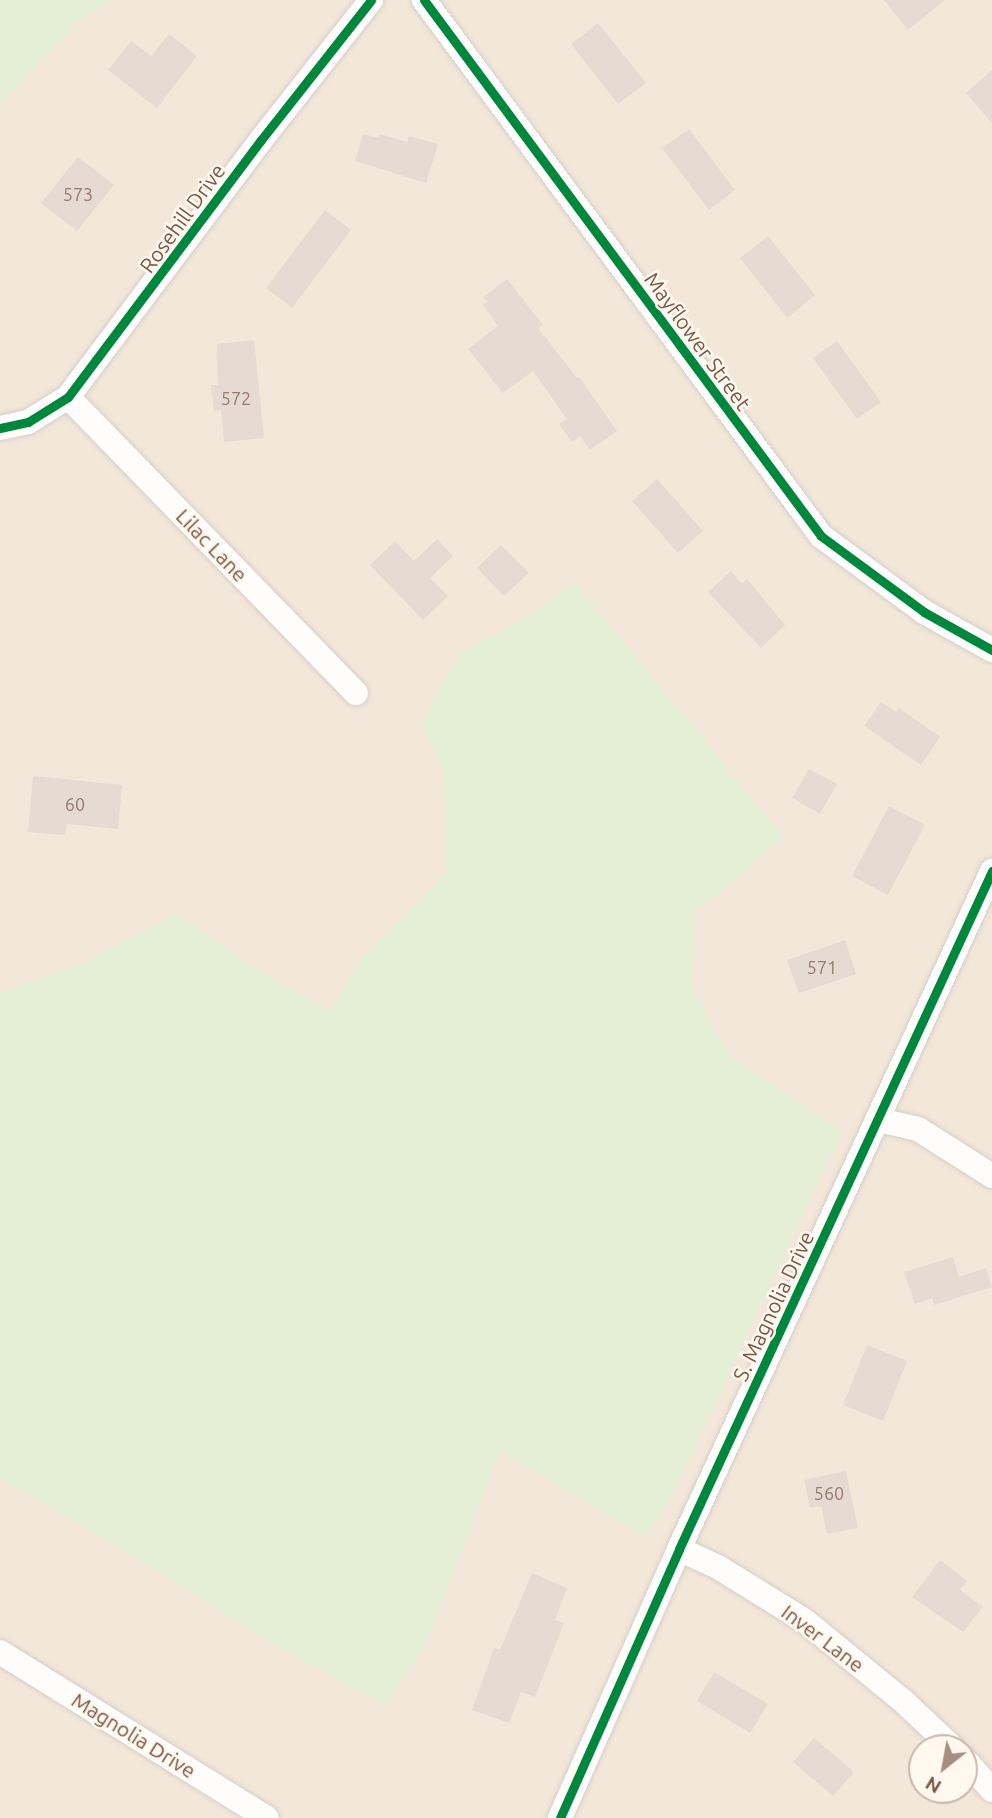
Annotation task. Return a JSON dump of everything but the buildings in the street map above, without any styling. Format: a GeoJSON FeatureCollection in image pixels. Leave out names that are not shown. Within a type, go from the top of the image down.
{"type":"FeatureCollection","features":[{"type":"Feature","properties":{"kind":"street","name":"Rosehill Drive"},"geometry":{"type":"LineString","coordinates":[[0,428],[28,422],[68,397],[261,140],[371,0]]}},
{"type":"Feature","properties":{"kind":"street","name":"Mayflower Street"},"geometry":{"type":"LineString","coordinates":[[425,0],[821,536],[924,612],[992,650]]}},
{"type":"Feature","properties":{"kind":"street","name":"Lilac Lane"},"geometry":{"type":"LineString","coordinates":[[68,397],[356,693]]}},
{"type":"Feature","properties":{"kind":"street","name":"S. Magnolia Drive"},"geometry":{"type":"LineString","coordinates":[[559,1818],[679,1549],[992,872]]}},
{"type":"Feature","properties":{"kind":"street"},"geometry":{"type":"LineString","coordinates":[[879,1120],[918,1129],[992,1176]]}},
{"type":"Feature","properties":{"kind":"street","name":"Inver Lane"},"geometry":{"type":"LineString","coordinates":[[679,1549],[718,1567],[805,1621],[902,1700],[938,1734]]}},
{"type":"Feature","properties":{"kind":"street","name":"Magnolia Drive"},"geometry":{"type":"LineString","coordinates":[[0,1652],[267,1818]]}},
{"type":"Feature","properties":{"kind":"street"},"geometry":{"type":"LineString","coordinates":[[978,1774],[992,1790]]}},
{"type":"Feature","properties":{"kind":"shaded area"},"geometry":{"type":"Polygon","coordinates":[[[0,0],[992,0],[992,1818],[0,1818],[0,0]]]}},
{"type":"Feature","properties":{"kind":"green space"},"geometry":{"type":"Polygon","coordinates":[[[0,0],[113,0],[84,17],[0,104],[0,0]]]}},
{"type":"Feature","properties":{"kind":"green space"},"geometry":{"type":"Polygon","coordinates":[[[575,582],[783,836],[744,874],[695,911],[691,984],[729,1055],[842,1131],[672,1496],[645,1537],[500,1451],[427,1642],[386,1705],[285,1651],[133,1556],[0,1478],[0,993],[87,961],[177,913],[259,971],[331,1011],[360,959],[447,872],[444,774],[422,721],[460,653],[528,616],[575,582]]]}},
{"type":"Feature","properties":{"kind":"cycle path"},"geometry":{"type":"LineString","coordinates":[[0,428],[28,422],[68,397],[261,140],[371,0]]}},
{"type":"Feature","properties":{"kind":"cycle path"},"geometry":{"type":"LineString","coordinates":[[424,0],[821,536],[924,612],[992,650]]}},
{"type":"Feature","properties":{"kind":"cycle path"},"geometry":{"type":"LineString","coordinates":[[560,1818],[679,1549],[992,871]]}}]}
